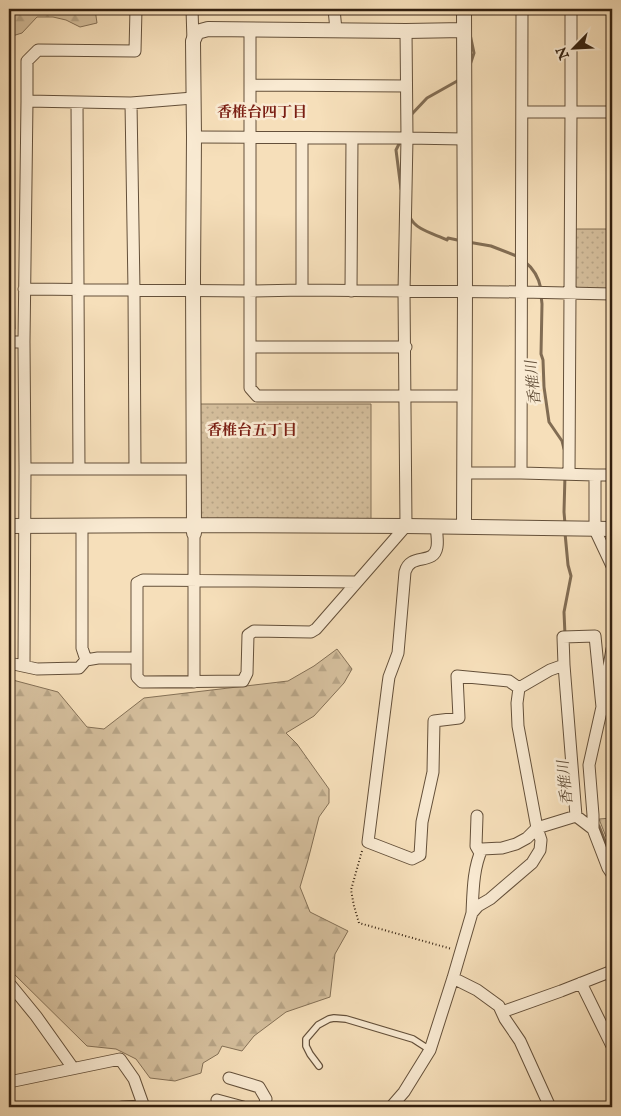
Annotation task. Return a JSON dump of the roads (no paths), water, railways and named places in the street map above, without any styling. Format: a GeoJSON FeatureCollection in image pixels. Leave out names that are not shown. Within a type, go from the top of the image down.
{"type":"FeatureCollection","features":[{"type":"Feature","properties":{"kind":"street"},"geometry":{"type":"LineString","coordinates":[[24,666],[24,290],[27,61],[38,50],[135,52],[136,9]]}},
{"type":"Feature","properties":{"kind":"street"},"geometry":{"type":"LineString","coordinates":[[192,9],[194,137],[194,682]]}},
{"type":"Feature","properties":{"kind":"street"},"geometry":{"type":"LineString","coordinates":[[334,9],[336,30]]}},
{"type":"Feature","properties":{"kind":"street"},"geometry":{"type":"LineString","coordinates":[[464,9],[464,527]]}},
{"type":"Feature","properties":{"kind":"street"},"geometry":{"type":"LineString","coordinates":[[521,473],[522,9]]}},
{"type":"Feature","properties":{"kind":"street"},"geometry":{"type":"LineString","coordinates":[[569,474],[571,9]]}},
{"type":"Feature","properties":{"kind":"street"},"geometry":{"type":"LineString","coordinates":[[193,41],[197,32],[208,29],[464,30]]}},
{"type":"Feature","properties":{"kind":"street"},"geometry":{"type":"LineString","coordinates":[[250,29],[250,388],[257,396],[464,396]]}},
{"type":"Feature","properties":{"kind":"street"},"geometry":{"type":"LineString","coordinates":[[357,582],[143,580],[137,583],[137,677],[142,682],[243,681],[247,673],[248,635],[254,632],[311,632],[316,630],[406,526],[406,347],[404,292],[407,138],[406,31]]}},
{"type":"Feature","properties":{"kind":"street"},"geometry":{"type":"LineString","coordinates":[[250,85],[406,86]]}},
{"type":"Feature","properties":{"kind":"street"},"geometry":{"type":"LineString","coordinates":[[27,102],[131,103],[193,98]]}},
{"type":"Feature","properties":{"kind":"street"},"geometry":{"type":"LineString","coordinates":[[77,102],[79,468]]}},
{"type":"Feature","properties":{"kind":"street"},"geometry":{"type":"LineString","coordinates":[[131,103],[135,469]]}},
{"type":"Feature","properties":{"kind":"street"},"geometry":{"type":"LineString","coordinates":[[522,112],[612,112]]}},
{"type":"Feature","properties":{"kind":"street"},"geometry":{"type":"LineString","coordinates":[[194,137],[464,139]]}},
{"type":"Feature","properties":{"kind":"street"},"geometry":{"type":"LineString","coordinates":[[302,138],[302,290]]}},
{"type":"Feature","properties":{"kind":"street"},"geometry":{"type":"LineString","coordinates":[[351,291],[352,138]]}},
{"type":"Feature","properties":{"kind":"street"},"geometry":{"type":"LineString","coordinates":[[24,290],[302,290],[612,294]]}},
{"type":"Feature","properties":{"kind":"street"},"geometry":{"type":"LineString","coordinates":[[9,342],[24,342]]}},
{"type":"Feature","properties":{"kind":"street"},"geometry":{"type":"LineString","coordinates":[[250,347],[406,347]]}},
{"type":"Feature","properties":{"kind":"street"},"geometry":{"type":"LineString","coordinates":[[25,469],[194,469]]}},
{"type":"Feature","properties":{"kind":"street"},"geometry":{"type":"LineString","coordinates":[[464,473],[612,475]]}},
{"type":"Feature","properties":{"kind":"street"},"geometry":{"type":"LineString","coordinates":[[595,475],[595,530],[612,566]]}},
{"type":"Feature","properties":{"kind":"street"},"geometry":{"type":"LineString","coordinates":[[9,526],[194,529],[406,526],[612,529]]}},
{"type":"Feature","properties":{"kind":"street"},"geometry":{"type":"LineString","coordinates":[[82,526],[82,648],[86,660]]}},
{"type":"Feature","properties":{"kind":"street"},"geometry":{"type":"LineString","coordinates":[[436,527],[437,548],[435,554],[428,558],[412,561],[406,566],[398,653],[389,677],[368,842],[412,859],[420,856],[422,822],[433,772],[434,721],[459,718],[457,676],[509,682],[519,688]]}},
{"type":"Feature","properties":{"kind":"street"},"geometry":{"type":"LineString","coordinates":[[593,829],[576,816],[563,637],[594,636],[602,707]]}},
{"type":"Feature","properties":{"kind":"street"},"geometry":{"type":"LineString","coordinates":[[612,650],[589,765],[593,829],[612,874]]}},
{"type":"Feature","properties":{"kind":"street"},"geometry":{"type":"LineString","coordinates":[[9,663],[37,669],[79,668],[86,660],[98,658],[136,658]]}},
{"type":"Feature","properties":{"kind":"street"},"geometry":{"type":"LineString","coordinates":[[519,688],[550,670],[564,665]]}},
{"type":"Feature","properties":{"kind":"street"},"geometry":{"type":"LineString","coordinates":[[472,913],[478,906],[532,863],[540,850],[541,840],[537,828],[518,726],[517,703],[519,688]]}},
{"type":"Feature","properties":{"kind":"street"},"geometry":{"type":"LineString","coordinates":[[477,816],[476,846],[480,853]]}},
{"type":"Feature","properties":{"kind":"street"},"geometry":{"type":"LineString","coordinates":[[391,1107],[404,1092],[430,1050],[472,913],[473,886],[478,856],[482,849],[502,848],[516,844],[527,838],[537,828],[576,816]]}},
{"type":"Feature","properties":{"kind":"street"},"geometry":{"type":"LineString","coordinates":[[502,1012],[612,971]]}},
{"type":"Feature","properties":{"kind":"street"},"geometry":{"type":"LineString","coordinates":[[453,978],[477,990],[499,1006],[505,1019],[520,1041],[550,1107]]}},
{"type":"Feature","properties":{"kind":"street"},"geometry":{"type":"LineString","coordinates":[[9,983],[36,1016],[73,1068]]}},
{"type":"Feature","properties":{"kind":"street"},"geometry":{"type":"LineString","coordinates":[[581,983],[612,1046]]}},
{"type":"Feature","properties":{"kind":"street"},"geometry":{"type":"LineString","coordinates":[[9,1082],[120,1059],[134,1080],[144,1107],[122,1107]]}},
{"type":"Feature","properties":{"kind":"street"},"geometry":{"type":"LineString","coordinates":[[229,1078],[259,1087],[266,1099],[264,1107]]}},
{"type":"Feature","properties":{"kind":"street"},"geometry":{"type":"LineString","coordinates":[[217,1100],[243,1107]]}},
{"type":"Feature","properties":{"kind":"lane"},"geometry":{"type":"LineString","coordinates":[[319,1066],[306,1046],[306,1039],[318,1025],[334,1018],[346,1019],[413,1039],[430,1050]]}},
{"type":"Feature","properties":{"kind":"waterway","name":"香椎川"},"geometry":{"type":"LineString","coordinates":[[470,34],[474,53],[470,65]]}},
{"type":"Feature","properties":{"kind":"waterway","name":"香椎川"},"geometry":{"type":"LineString","coordinates":[[411,115],[427,98],[459,80]]}},
{"type":"Feature","properties":{"kind":"waterway","name":"香椎川"},"geometry":{"type":"LineString","coordinates":[[400,142],[396,150],[401,189]]}},
{"type":"Feature","properties":{"kind":"waterway","name":"香椎川"},"geometry":{"type":"LineString","coordinates":[[410,217],[416,225],[426,231],[447,240],[448,238],[462,241]]}},
{"type":"Feature","properties":{"kind":"waterway","name":"香椎川"},"geometry":{"type":"LineString","coordinates":[[468,242],[491,246],[519,257]]}},
{"type":"Feature","properties":{"kind":"waterway","name":"香椎川"},"geometry":{"type":"LineString","coordinates":[[524,261],[535,274],[541,289]]}},
{"type":"Feature","properties":{"kind":"waterway","name":"香椎川"},"geometry":{"type":"LineString","coordinates":[[541,295],[541,354],[549,422],[562,441],[564,449]]}},
{"type":"Feature","properties":{"kind":"waterway","name":"香椎川"},"geometry":{"type":"LineString","coordinates":[[565,475],[565,524]]}},
{"type":"Feature","properties":{"kind":"waterway","name":"香椎川"},"geometry":{"type":"LineString","coordinates":[[565,533],[571,576],[564,612],[565,635]]}},
{"type":"Feature","properties":{"kind":"waterway","name":"香椎川"},"geometry":{"type":"LineString","coordinates":[[596,824],[599,826],[612,859]]}},
{"type":"Feature","properties":{"kind":"district","name":"香椎台四丁目"},"geometry":{"type":"Point","coordinates":[262,112]}},
{"type":"Feature","properties":{"kind":"district","name":"香椎台五丁目"},"geometry":{"type":"Point","coordinates":[252,430]}}]}
